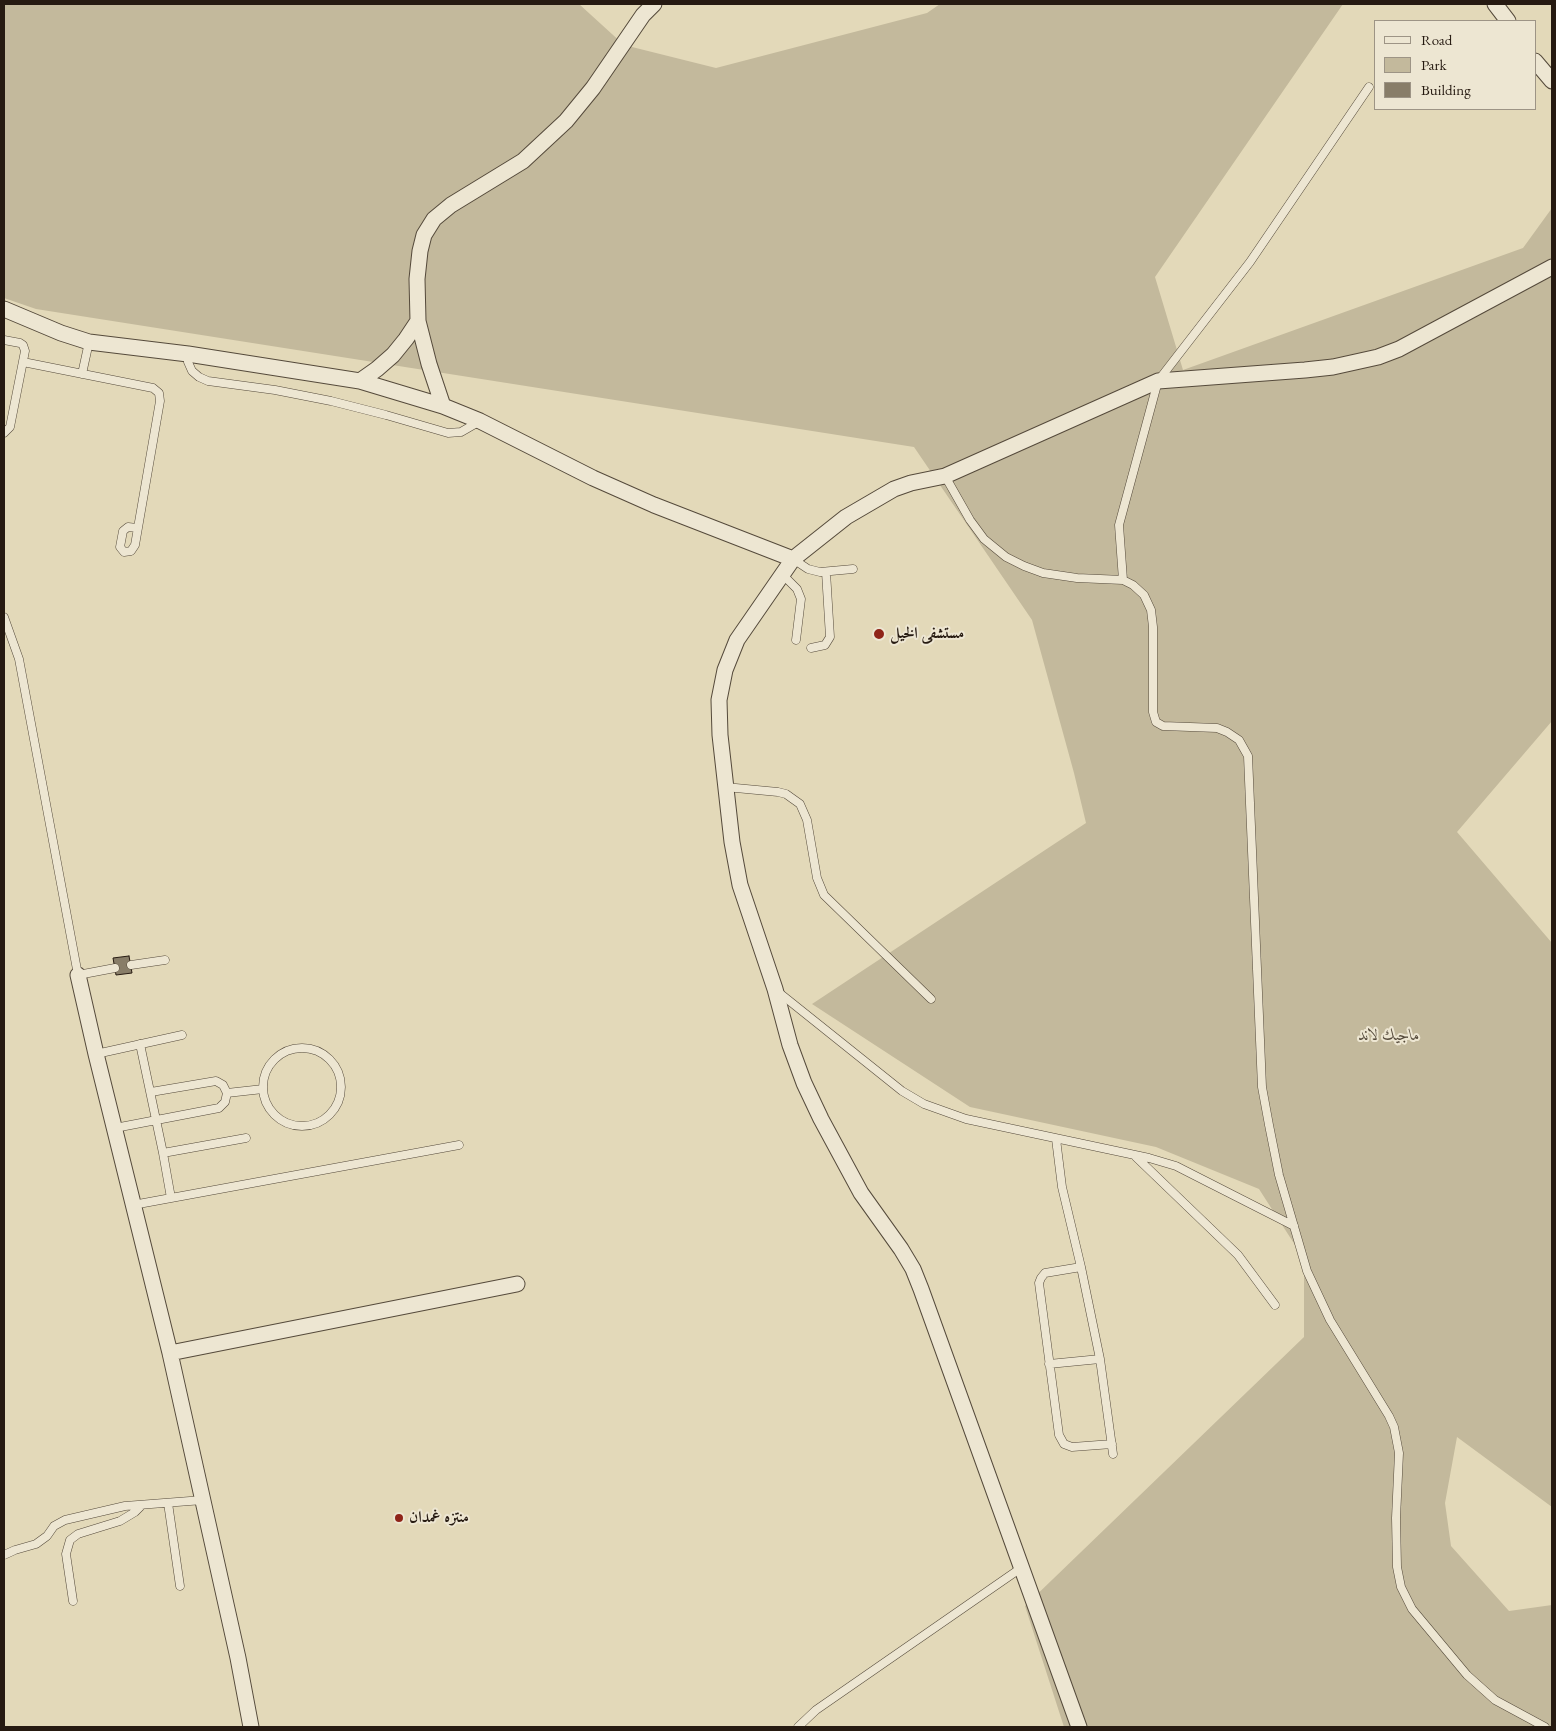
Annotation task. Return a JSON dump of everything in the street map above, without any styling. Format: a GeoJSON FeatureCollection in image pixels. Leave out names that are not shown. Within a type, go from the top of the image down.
{"type":"FeatureCollection","features":[{"type":"Feature","properties":{"kind":"street"},"geometry":{"type":"LineString","coordinates":[[443,406],[429,364],[418,321],[417,279],[424,235],[434,219],[451,205],[522,161],[566,121],[593,88],[643,15],[654,4]]}},
{"type":"Feature","properties":{"kind":"street"},"geometry":{"type":"LineString","coordinates":[[1495,4],[1507,20]]}},
{"type":"Feature","properties":{"kind":"street"},"geometry":{"type":"LineString","coordinates":[[1536,62],[1552,81]]}},
{"type":"Feature","properties":{"kind":"street"},"geometry":{"type":"LineString","coordinates":[[1079,1727],[913,1269],[861,1193],[821,1119],[804,1083],[790,1044],[775,989],[740,885],[732,842],[720,735],[719,700],[725,670],[737,640],[793,559],[846,517],[894,488],[945,476],[1158,381],[1255,375],[1324,368],[1378,357],[1399,349],[1552,266]]}},
{"type":"Feature","properties":{"kind":"street"},"geometry":{"type":"LineString","coordinates":[[4,310],[89,342],[188,354],[360,381],[443,406],[480,421],[593,478],[654,506],[793,559]]}},
{"type":"Feature","properties":{"kind":"street"},"geometry":{"type":"LineString","coordinates":[[360,381],[393,355],[418,321]]}},
{"type":"Feature","properties":{"kind":"street"},"geometry":{"type":"LineString","coordinates":[[78,975],[170,1353],[238,1658],[251,1727]]}},
{"type":"Feature","properties":{"kind":"street"},"geometry":{"type":"LineString","coordinates":[[170,1353],[517,1284]]}},
{"type":"Feature","properties":{"kind":"lane"},"geometry":{"type":"LineString","coordinates":[[1123,580],[1119,525],[1158,381],[1250,262],[1369,87]]}},
{"type":"Feature","properties":{"kind":"lane"},"geometry":{"type":"LineString","coordinates":[[4,340],[17,342],[23,345],[26,351],[10,427],[4,433]]}},
{"type":"Feature","properties":{"kind":"lane"},"geometry":{"type":"LineString","coordinates":[[82,374],[89,342]]}},
{"type":"Feature","properties":{"kind":"lane"},"geometry":{"type":"LineString","coordinates":[[188,354],[188,362],[192,371],[208,381],[275,390],[331,401],[448,433],[461,432],[480,421]]}},
{"type":"Feature","properties":{"kind":"lane"},"geometry":{"type":"LineString","coordinates":[[23,362],[153,388],[159,393],[160,401],[137,528]]}},
{"type":"Feature","properties":{"kind":"lane"},"geometry":{"type":"LineString","coordinates":[[945,476],[970,520],[984,539],[1006,557],[1043,573],[1077,578],[1123,580],[1133,585],[1144,595],[1151,610],[1153,627],[1153,712],[1156,722],[1163,726],[1217,728],[1228,732],[1239,740],[1248,756],[1262,1087],[1279,1175],[1307,1270],[1330,1320],[1394,1427],[1399,1452],[1396,1518],[1397,1567],[1401,1588],[1412,1609],[1467,1675],[1495,1700],[1545,1727]]}},
{"type":"Feature","properties":{"kind":"lane"},"geometry":{"type":"LineString","coordinates":[[793,559],[814,571],[826,572],[853,569]]}},
{"type":"Feature","properties":{"kind":"lane"},"geometry":{"type":"LineString","coordinates":[[811,648],[825,645],[830,636],[826,572]]}},
{"type":"Feature","properties":{"kind":"lane"},"geometry":{"type":"LineString","coordinates":[[782,574],[797,589],[801,599],[796,640]]}},
{"type":"Feature","properties":{"kind":"lane"},"geometry":{"type":"LineString","coordinates":[[4,617],[19,659],[78,975],[115,968]]}},
{"type":"Feature","properties":{"kind":"lane"},"geometry":{"type":"LineString","coordinates":[[725,787],[778,792],[786,794],[800,804],[807,820],[817,878],[824,895],[932,999]]}},
{"type":"Feature","properties":{"kind":"lane"},"geometry":{"type":"LineString","coordinates":[[131,965],[166,960]]}},
{"type":"Feature","properties":{"kind":"lane"},"geometry":{"type":"LineString","coordinates":[[775,989],[902,1091],[924,1104],[966,1119],[1162,1162],[1189,1171],[1294,1226]]}},
{"type":"Feature","properties":{"kind":"lane"},"geometry":{"type":"LineString","coordinates":[[96,1054],[182,1035]]}},
{"type":"Feature","properties":{"kind":"lane"},"geometry":{"type":"LineString","coordinates":[[140,1044],[163,1153],[170,1198]]}},
{"type":"Feature","properties":{"kind":"lane"},"geometry":{"type":"LineString","coordinates":[[305,1047],[323,1053],[330,1059],[340,1075],[342,1084],[338,1103],[327,1118],[319,1123],[300,1126],[291,1124],[275,1114],[265,1098],[263,1089],[266,1070],[271,1062],[286,1050],[305,1047]]}},
{"type":"Feature","properties":{"kind":"lane"},"geometry":{"type":"LineString","coordinates":[[114,1128],[219,1108],[225,1102],[227,1093],[223,1086],[216,1081],[151,1092]]}},
{"type":"Feature","properties":{"kind":"lane"},"geometry":{"type":"LineString","coordinates":[[227,1093],[263,1089]]}},
{"type":"Feature","properties":{"kind":"lane"},"geometry":{"type":"LineString","coordinates":[[163,1153],[246,1138]]}},
{"type":"Feature","properties":{"kind":"lane"},"geometry":{"type":"LineString","coordinates":[[1056,1139],[1062,1187],[1100,1359],[1113,1454]]}},
{"type":"Feature","properties":{"kind":"lane"},"geometry":{"type":"LineString","coordinates":[[133,1205],[459,1145]]}},
{"type":"Feature","properties":{"kind":"lane"},"geometry":{"type":"LineString","coordinates":[[1135,1156],[1238,1255],[1275,1305]]}},
{"type":"Feature","properties":{"kind":"lane"},"geometry":{"type":"LineString","coordinates":[[1081,1268],[1045,1273],[1039,1283],[1059,1435],[1064,1444],[1076,1448],[1112,1444]]}},
{"type":"Feature","properties":{"kind":"lane"},"geometry":{"type":"LineString","coordinates":[[1049,1364],[1100,1359]]}},
{"type":"Feature","properties":{"kind":"lane"},"geometry":{"type":"LineString","coordinates":[[4,1556],[15,1550],[36,1544],[47,1536],[54,1526],[65,1520],[117,1508],[203,1500]]}},
{"type":"Feature","properties":{"kind":"lane"},"geometry":{"type":"LineString","coordinates":[[168,1503],[180,1586]]}},
{"type":"Feature","properties":{"kind":"lane"},"geometry":{"type":"LineString","coordinates":[[73,1601],[66,1554],[70,1540],[78,1534],[127,1517],[142,1505]]}},
{"type":"Feature","properties":{"kind":"lane"},"geometry":{"type":"LineString","coordinates":[[798,1727],[816,1710],[1021,1568]]}},
{"type":"Feature","properties":{"kind":"green space","name":"ماجيك لاند"},"geometry":{"type":"Polygon","coordinates":[[[4,4],[579,4],[624,45],[716,68],[927,13],[940,4],[1343,4],[1155,277],[1183,370],[1523,248],[1552,208],[1552,721],[1457,832],[1552,943],[1552,1507],[1457,1437],[1445,1503],[1451,1546],[1509,1611],[1552,1605],[1552,1727],[1064,1727],[1025,1606],[1304,1337],[1304,1259],[1259,1189],[1156,1147],[970,1107],[812,1004],[1086,823],[1032,620],[914,447],[36,309],[4,298],[4,4]]]}},
{"type":"Feature","properties":{"kind":"building"},"geometry":{"type":"Polygon","coordinates":[[[129,956],[132,973],[116,975],[113,958],[129,956]]]}},
{"type":"Feature","properties":{"kind":"place","name":"مستشفى الخيل"},"geometry":{"type":"Point","coordinates":[879,634]}},
{"type":"Feature","properties":{"kind":"place","name":"منتزه غمدان"},"geometry":{"type":"Point","coordinates":[399,1518]}}]}
